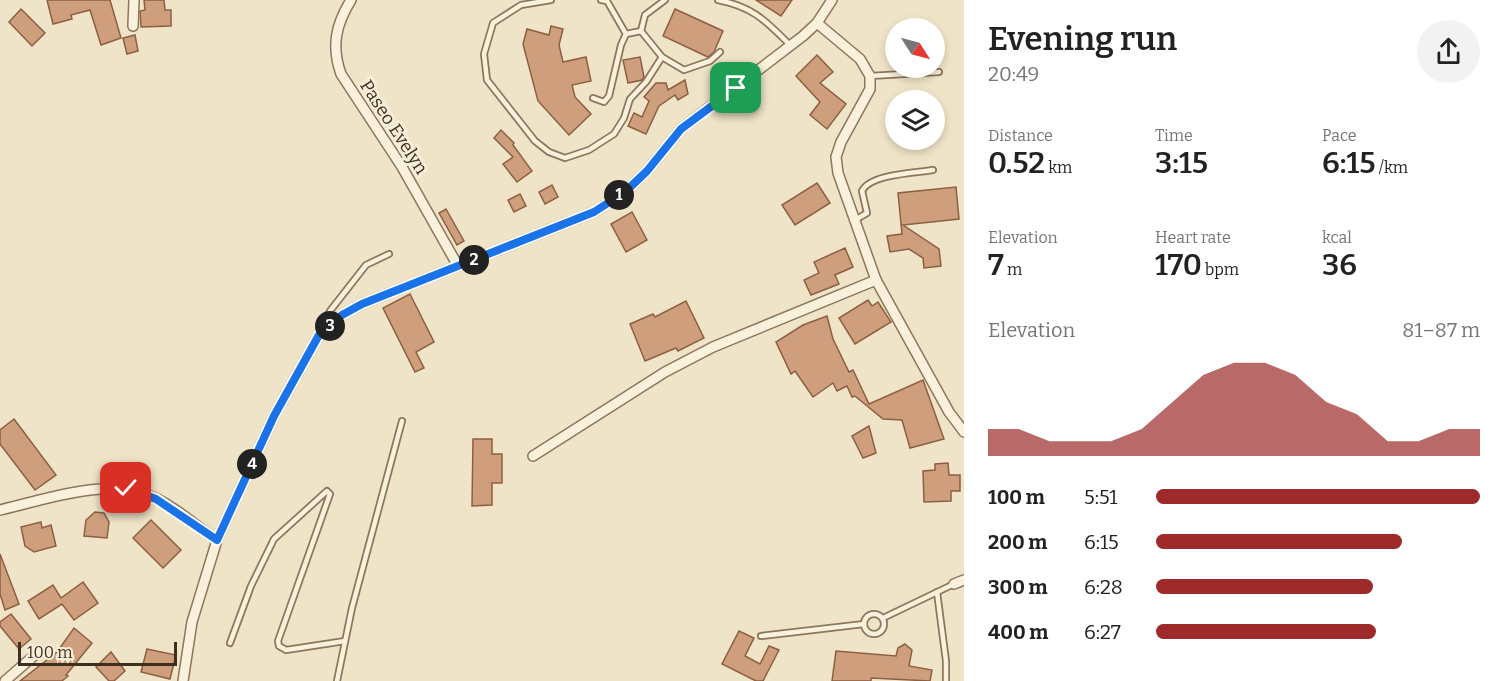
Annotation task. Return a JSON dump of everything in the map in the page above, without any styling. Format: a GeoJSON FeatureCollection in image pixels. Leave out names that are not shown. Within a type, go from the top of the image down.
{"type":"FeatureCollection","features":[{"type":"Feature","properties":{"kind":"street"},"geometry":{"type":"LineString","coordinates":[[134,0],[134,26]]}},
{"type":"Feature","properties":{"kind":"street","name":"Paseo Evelyn"},"geometry":{"type":"LineString","coordinates":[[351,0],[335,40],[336,61],[341,74],[402,166],[458,266]]}},
{"type":"Feature","properties":{"kind":"street"},"geometry":{"type":"LineString","coordinates":[[183,681],[192,622],[217,540],[274,416],[319,335],[342,315],[362,304],[594,212],[625,192],[647,171],[681,129],[817,24],[832,0]]}},
{"type":"Feature","properties":{"kind":"street"},"geometry":{"type":"LineString","coordinates":[[817,24],[860,59],[870,76],[870,89],[851,121],[836,157],[838,173],[876,280],[949,412],[964,432]]}},
{"type":"Feature","properties":{"kind":"street"},"geometry":{"type":"LineString","coordinates":[[533,456],[665,372],[713,347],[876,280]]}},
{"type":"Feature","properties":{"kind":"street"},"geometry":{"type":"LineString","coordinates":[[0,510],[79,493],[126,488],[156,499],[217,540]]}},
{"type":"Feature","properties":{"kind":"street"},"geometry":{"type":"LineString","coordinates":[[954,584],[964,580]]}},
{"type":"Feature","properties":{"kind":"street"},"geometry":{"type":"LineString","coordinates":[[5,681],[37,652]]}},
{"type":"Feature","properties":{"kind":"lane"},"geometry":{"type":"LineString","coordinates":[[551,0],[521,5],[493,23],[484,54],[487,80],[535,141],[549,152],[565,158],[589,150],[614,134],[624,118],[630,99],[646,81],[662,57]]}},
{"type":"Feature","properties":{"kind":"lane"},"geometry":{"type":"LineString","coordinates":[[593,98],[604,102],[609,96],[626,34],[607,1],[602,0]]}},
{"type":"Feature","properties":{"kind":"lane"},"geometry":{"type":"LineString","coordinates":[[641,31],[645,15],[665,0]]}},
{"type":"Feature","properties":{"kind":"lane"},"geometry":{"type":"LineString","coordinates":[[718,0],[742,5],[767,22],[791,46]]}},
{"type":"Feature","properties":{"kind":"lane"},"geometry":{"type":"LineString","coordinates":[[641,31],[662,57],[684,70],[710,61],[720,52]]}},
{"type":"Feature","properties":{"kind":"lane"},"geometry":{"type":"LineString","coordinates":[[626,34],[641,31]]}},
{"type":"Feature","properties":{"kind":"lane"},"geometry":{"type":"LineString","coordinates":[[870,76],[885,75]]}},
{"type":"Feature","properties":{"kind":"lane"},"geometry":{"type":"LineString","coordinates":[[855,220],[867,213],[862,191],[867,183],[877,179],[933,170]]}},
{"type":"Feature","properties":{"kind":"lane"},"geometry":{"type":"LineString","coordinates":[[319,335],[330,311],[366,265],[389,254]]}},
{"type":"Feature","properties":{"kind":"lane"},"geometry":{"type":"LineString","coordinates":[[337,681],[345,641],[402,421]]}},
{"type":"Feature","properties":{"kind":"lane"},"geometry":{"type":"LineString","coordinates":[[230,643],[251,586],[274,539],[327,491],[330,494],[278,640],[279,646],[286,650],[345,641]]}},
{"type":"Feature","properties":{"kind":"lane"},"geometry":{"type":"LineString","coordinates":[[761,636],[864,624],[871,614],[883,618],[954,584]]}},
{"type":"Feature","properties":{"kind":"lane"},"geometry":{"type":"LineString","coordinates":[[937,592],[946,661],[946,681]]}},
{"type":"Feature","properties":{"kind":"lane"},"geometry":{"type":"LineString","coordinates":[[864,624],[872,634],[878,634],[883,630],[883,618]]}},
{"type":"Feature","properties":{"kind":"building"},"geometry":{"type":"Polygon","coordinates":[[[47,0],[110,0],[121,38],[101,45],[90,10],[71,15],[72,19],[53,24],[47,0]]]}},
{"type":"Feature","properties":{"kind":"building"},"geometry":{"type":"Polygon","coordinates":[[[144,0],[164,0],[165,10],[171,10],[171,26],[141,27],[140,11],[145,10],[144,0]]]}},
{"type":"Feature","properties":{"kind":"building"},"geometry":{"type":"Polygon","coordinates":[[[756,0],[792,0],[781,16],[756,0]]]}},
{"type":"Feature","properties":{"kind":"building"},"geometry":{"type":"Polygon","coordinates":[[[21,9],[45,33],[32,46],[9,22],[21,9]]]}},
{"type":"Feature","properties":{"kind":"building"},"geometry":{"type":"Polygon","coordinates":[[[675,9],[723,31],[714,52],[708,57],[663,36],[675,9]]]}},
{"type":"Feature","properties":{"kind":"building"},"geometry":{"type":"Polygon","coordinates":[[[551,26],[563,29],[559,45],[563,62],[586,57],[591,81],[572,85],[575,97],[591,114],[569,135],[538,101],[523,44],[527,29],[549,35],[551,26]]]}},
{"type":"Feature","properties":{"kind":"building"},"geometry":{"type":"Polygon","coordinates":[[[135,35],[138,51],[127,54],[123,38],[135,35]]]}},
{"type":"Feature","properties":{"kind":"building"},"geometry":{"type":"Polygon","coordinates":[[[817,55],[833,72],[820,83],[846,104],[827,129],[810,115],[820,102],[796,76],[817,55]]]}},
{"type":"Feature","properties":{"kind":"building"},"geometry":{"type":"Polygon","coordinates":[[[640,57],[644,77],[642,80],[628,83],[623,60],[640,57]]]}},
{"type":"Feature","properties":{"kind":"building"},"geometry":{"type":"Polygon","coordinates":[[[685,80],[688,94],[678,100],[675,95],[659,106],[646,134],[628,126],[634,113],[642,117],[649,101],[644,97],[656,83],[666,83],[668,90],[685,80]]]}},
{"type":"Feature","properties":{"kind":"building"},"geometry":{"type":"Polygon","coordinates":[[[501,130],[514,143],[513,145],[532,171],[517,182],[503,164],[513,157],[494,138],[501,130]]]}},
{"type":"Feature","properties":{"kind":"building"},"geometry":{"type":"Polygon","coordinates":[[[817,183],[830,203],[795,225],[782,205],[817,183]]]}},
{"type":"Feature","properties":{"kind":"building"},"geometry":{"type":"Polygon","coordinates":[[[552,185],[558,197],[545,204],[539,192],[552,185]]]}},
{"type":"Feature","properties":{"kind":"building"},"geometry":{"type":"Polygon","coordinates":[[[956,187],[959,219],[903,225],[939,249],[941,266],[924,268],[923,258],[909,249],[890,252],[887,236],[902,234],[898,193],[956,187]]]}},
{"type":"Feature","properties":{"kind":"building"},"geometry":{"type":"Polygon","coordinates":[[[520,194],[526,206],[514,212],[508,200],[520,194]]]}},
{"type":"Feature","properties":{"kind":"building"},"geometry":{"type":"Polygon","coordinates":[[[446,209],[464,241],[457,245],[439,213],[446,209]]]}},
{"type":"Feature","properties":{"kind":"building"},"geometry":{"type":"Polygon","coordinates":[[[632,212],[647,240],[626,252],[611,224],[632,212]]]}},
{"type":"Feature","properties":{"kind":"building"},"geometry":{"type":"Polygon","coordinates":[[[845,248],[853,267],[835,275],[839,284],[811,295],[804,280],[819,273],[814,262],[845,248]]]}},
{"type":"Feature","properties":{"kind":"building"},"geometry":{"type":"Polygon","coordinates":[[[410,294],[434,342],[416,352],[424,368],[415,372],[383,308],[410,294]]]}},
{"type":"Feature","properties":{"kind":"building"},"geometry":{"type":"Polygon","coordinates":[[[868,300],[872,306],[878,302],[891,322],[855,344],[839,318],[868,300]]]}},
{"type":"Feature","properties":{"kind":"building"},"geometry":{"type":"Polygon","coordinates":[[[686,301],[704,338],[678,351],[676,348],[645,361],[630,324],[653,314],[655,317],[686,301]]]}},
{"type":"Feature","properties":{"kind":"building"},"geometry":{"type":"Polygon","coordinates":[[[827,316],[833,339],[849,372],[853,370],[869,404],[923,380],[944,439],[910,448],[902,420],[883,419],[855,396],[852,397],[847,386],[837,391],[833,383],[813,397],[795,371],[791,374],[776,342],[803,325],[827,316]]]}},
{"type":"Feature","properties":{"kind":"building"},"geometry":{"type":"Polygon","coordinates":[[[14,419],[56,475],[35,490],[0,444],[0,430],[14,419]]]}},
{"type":"Feature","properties":{"kind":"building"},"geometry":{"type":"Polygon","coordinates":[[[869,426],[876,453],[863,458],[852,436],[869,426]]]}},
{"type":"Feature","properties":{"kind":"building"},"geometry":{"type":"Polygon","coordinates":[[[473,439],[492,439],[492,454],[502,454],[502,483],[492,483],[492,505],[472,506],[473,439]]]}},
{"type":"Feature","properties":{"kind":"building"},"geometry":{"type":"Polygon","coordinates":[[[948,463],[949,475],[960,475],[960,491],[951,491],[951,501],[924,502],[923,471],[935,470],[935,464],[948,463]]]}},
{"type":"Feature","properties":{"kind":"building"},"geometry":{"type":"Polygon","coordinates":[[[95,512],[104,513],[109,522],[107,538],[84,536],[86,520],[95,512]]]}},
{"type":"Feature","properties":{"kind":"building"},"geometry":{"type":"Polygon","coordinates":[[[151,520],[181,550],[163,568],[133,538],[151,520]]]}},
{"type":"Feature","properties":{"kind":"building"},"geometry":{"type":"Polygon","coordinates":[[[41,522],[42,528],[51,525],[56,546],[34,552],[25,546],[21,527],[41,522]]]}},
{"type":"Feature","properties":{"kind":"building"},"geometry":{"type":"Polygon","coordinates":[[[0,554],[19,604],[5,610],[0,594],[0,554]]]}},
{"type":"Feature","properties":{"kind":"building"},"geometry":{"type":"Polygon","coordinates":[[[83,582],[98,603],[74,620],[62,604],[39,619],[28,601],[53,585],[61,598],[83,582]]]}},
{"type":"Feature","properties":{"kind":"building"},"geometry":{"type":"Polygon","coordinates":[[[11,614],[31,639],[19,649],[0,626],[0,622],[11,614]]]}},
{"type":"Feature","properties":{"kind":"building"},"geometry":{"type":"Polygon","coordinates":[[[74,628],[92,643],[66,675],[68,676],[62,681],[20,681],[57,652],[74,628]]]}},
{"type":"Feature","properties":{"kind":"building"},"geometry":{"type":"Polygon","coordinates":[[[739,631],[754,638],[745,656],[760,664],[769,646],[779,650],[763,681],[756,681],[722,664],[739,631]]]}},
{"type":"Feature","properties":{"kind":"building"},"geometry":{"type":"Polygon","coordinates":[[[905,644],[912,650],[909,666],[932,670],[930,681],[871,678],[871,681],[832,681],[836,651],[896,656],[898,648],[905,644]]]}},
{"type":"Feature","properties":{"kind":"building"},"geometry":{"type":"Polygon","coordinates":[[[147,649],[176,655],[170,679],[141,672],[147,649]]]}},
{"type":"Feature","properties":{"kind":"building"},"geometry":{"type":"Polygon","coordinates":[[[111,652],[125,671],[114,681],[109,681],[96,667],[111,652]]]}},
{"type":"Feature","properties":{"kind":"route"},"geometry":{"type":"LineString","coordinates":[[126,488],[156,499],[217,540],[274,416],[319,335],[342,315],[362,304],[594,212],[625,192],[647,171],[681,129],[736,88]]}}]}
